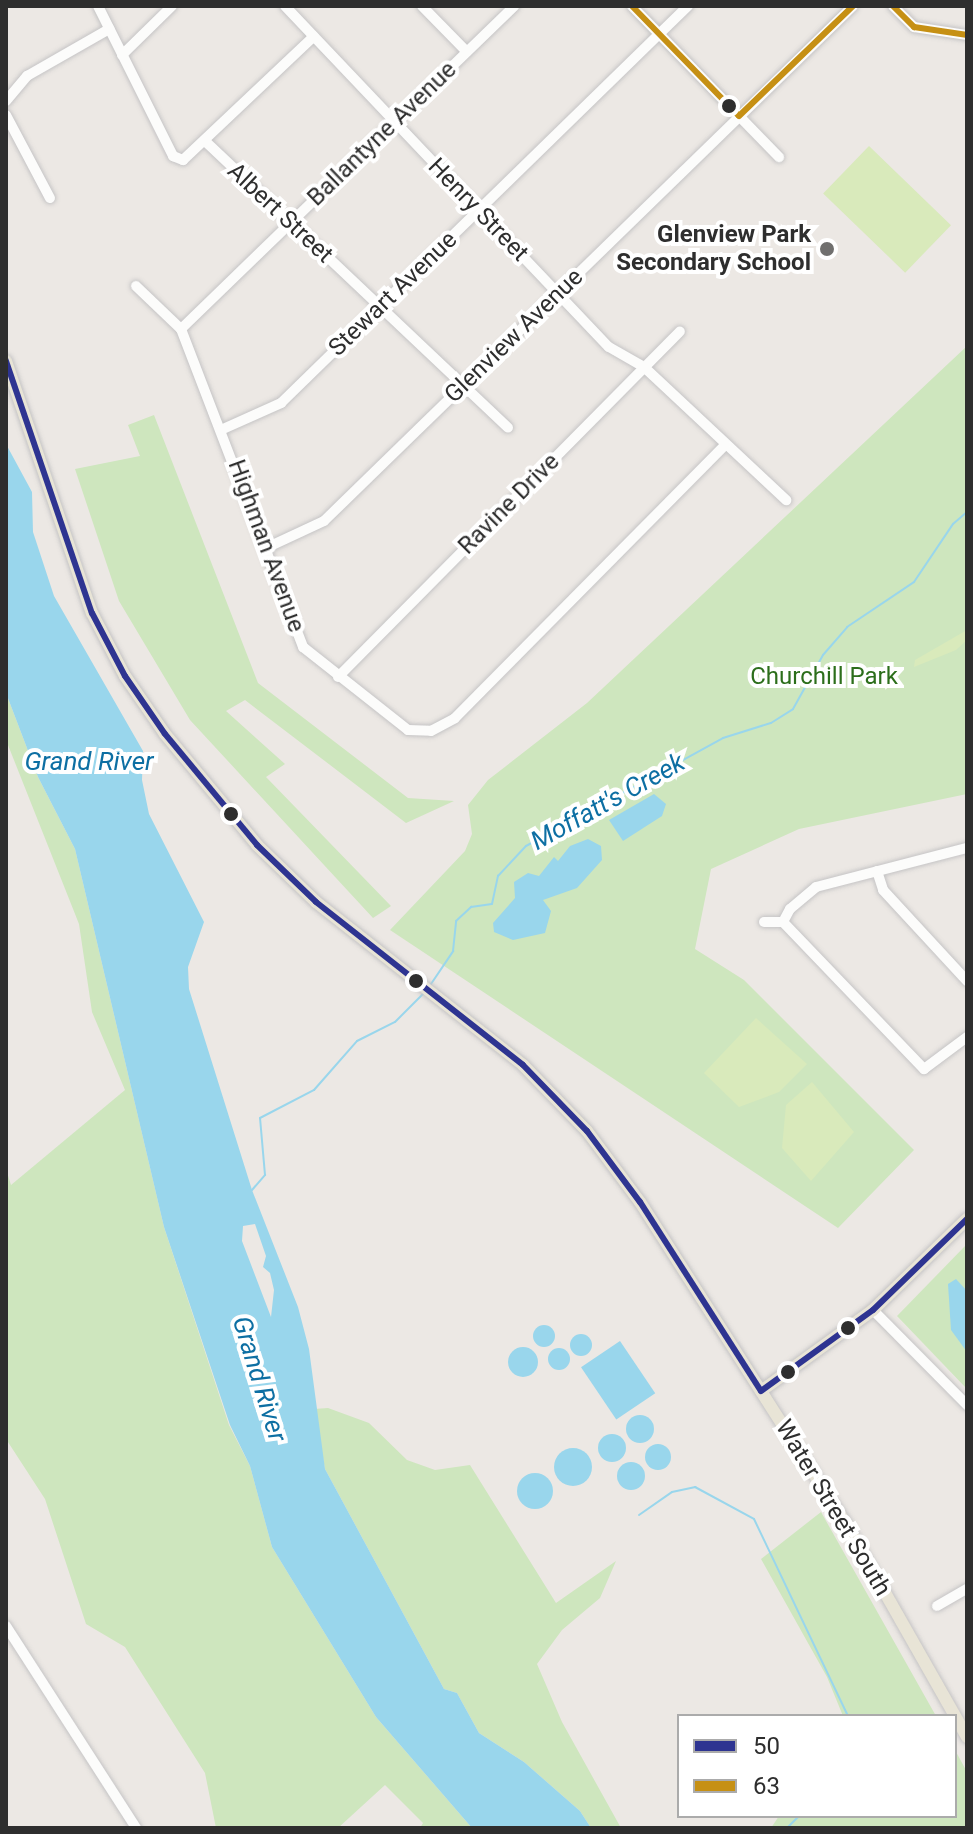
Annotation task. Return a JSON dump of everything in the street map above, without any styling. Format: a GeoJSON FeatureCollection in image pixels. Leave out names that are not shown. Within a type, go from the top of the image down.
{"type":"FeatureCollection","features":[{"type":"Feature","properties":{"kind":"main road","name":"Water Street South"},"geometry":{"type":"LineString","coordinates":[[6,361],[92,613],[125,676],[165,734],[257,845],[358,940],[523,1065],[587,1131],[640,1202],[853,1536],[954,1714]]}},
{"type":"Feature","properties":{"kind":"main road"},"geometry":{"type":"LineString","coordinates":[[761,1391],[873,1310],[967,1219]]}},
{"type":"Feature","properties":{"kind":"main road","name":"Water Street South"},"geometry":{"type":"LineString","coordinates":[[957,1719],[967,1737]]}},
{"type":"Feature","properties":{"kind":"street"},"geometry":{"type":"LineString","coordinates":[[98,6],[173,156],[188,158],[314,36]]}},
{"type":"Feature","properties":{"kind":"street"},"geometry":{"type":"LineString","coordinates":[[122,55],[172,6]]}},
{"type":"Feature","properties":{"kind":"street","name":"Henry Street"},"geometry":{"type":"LineString","coordinates":[[285,6],[609,347],[644,367],[786,500]]}},
{"type":"Feature","properties":{"kind":"street"},"geometry":{"type":"LineString","coordinates":[[422,6],[467,52]]}},
{"type":"Feature","properties":{"kind":"street","name":"Ballantyne Avenue"},"geometry":{"type":"LineString","coordinates":[[181,329],[514,6]]}},
{"type":"Feature","properties":{"kind":"street"},"geometry":{"type":"LineString","coordinates":[[632,6],[779,157]]}},
{"type":"Feature","properties":{"kind":"street","name":"Stewart Avenue"},"geometry":{"type":"LineString","coordinates":[[223,429],[281,403],[688,6]]}},
{"type":"Feature","properties":{"kind":"street","name":"Glenview Avenue"},"geometry":{"type":"LineString","coordinates":[[266,548],[324,521],[853,6]]}},
{"type":"Feature","properties":{"kind":"street"},"geometry":{"type":"LineString","coordinates":[[893,6],[914,27],[967,35]]}},
{"type":"Feature","properties":{"kind":"street"},"geometry":{"type":"LineString","coordinates":[[6,101],[27,76],[109,29]]}},
{"type":"Feature","properties":{"kind":"street"},"geometry":{"type":"LineString","coordinates":[[6,115],[50,198]]}},
{"type":"Feature","properties":{"kind":"street","name":"Albert Street"},"geometry":{"type":"LineString","coordinates":[[205,141],[508,428]]}},
{"type":"Feature","properties":{"kind":"street","name":"Highman Avenue"},"geometry":{"type":"LineString","coordinates":[[136,286],[181,329],[223,429],[303,647],[402,728],[426,732],[446,725],[726,444]]}},
{"type":"Feature","properties":{"kind":"street","name":"Ravine Drive"},"geometry":{"type":"LineString","coordinates":[[338,677],[680,331]]}},
{"type":"Feature","properties":{"kind":"street"},"geometry":{"type":"LineString","coordinates":[[783,922],[790,909],[816,887],[967,848]]}},
{"type":"Feature","properties":{"kind":"street"},"geometry":{"type":"LineString","coordinates":[[877,871],[883,890],[967,981]]}},
{"type":"Feature","properties":{"kind":"street"},"geometry":{"type":"LineString","coordinates":[[764,922],[783,922],[924,1069],[967,1037]]}},
{"type":"Feature","properties":{"kind":"street"},"geometry":{"type":"LineString","coordinates":[[873,1310],[967,1405]]}},
{"type":"Feature","properties":{"kind":"street"},"geometry":{"type":"LineString","coordinates":[[937,1606],[967,1589]]}},
{"type":"Feature","properties":{"kind":"street"},"geometry":{"type":"LineString","coordinates":[[6,1626],[136,1828]]}},
{"type":"Feature","properties":{"kind":"green space"},"geometry":{"type":"Polygon","coordinates":[[[869,146],[951,225],[905,273],[823,193],[869,146]]]}},
{"type":"Feature","properties":{"kind":"green space","name":"Churchill Park"},"geometry":{"type":"Polygon","coordinates":[[[967,346],[967,794],[799,829],[711,869],[695,949],[744,980],[914,1150],[838,1228],[390,930],[465,851],[472,834],[468,805],[488,780],[587,703],[967,346]]]}},
{"type":"Feature","properties":{"kind":"green space"},"geometry":{"type":"Polygon","coordinates":[[[154,415],[258,683],[408,798],[454,801],[406,823],[245,700],[226,711],[285,764],[266,777],[391,906],[373,918],[190,720],[119,601],[75,469],[140,456],[128,425],[154,415]]]}},
{"type":"Feature","properties":{"kind":"green space"},"geometry":{"type":"Polygon","coordinates":[[[967,630],[967,640],[956,650],[914,667],[915,660],[967,630]]]}},
{"type":"Feature","properties":{"kind":"green space"},"geometry":{"type":"Polygon","coordinates":[[[6,693],[38,777],[75,849],[164,1227],[229,1425],[250,1466],[272,1547],[376,1717],[472,1828],[420,1828],[423,1823],[385,1785],[338,1828],[216,1828],[205,1773],[125,1647],[86,1624],[45,1499],[6,1439],[6,1169],[11,1185],[125,1090],[92,1012],[79,924],[6,740],[6,693]]]}},
{"type":"Feature","properties":{"kind":"green space"},"geometry":{"type":"Polygon","coordinates":[[[756,1018],[807,1064],[779,1092],[739,1107],[704,1073],[756,1018]]]}},
{"type":"Feature","properties":{"kind":"green space"},"geometry":{"type":"Polygon","coordinates":[[[812,1082],[854,1132],[811,1181],[782,1148],[786,1105],[812,1082]]]}},
{"type":"Feature","properties":{"kind":"green space"},"geometry":{"type":"Polygon","coordinates":[[[967,1244],[967,1389],[897,1316],[967,1244]]]}},
{"type":"Feature","properties":{"kind":"green space"},"geometry":{"type":"Polygon","coordinates":[[[328,1408],[369,1423],[407,1460],[435,1470],[470,1465],[556,1603],[616,1561],[600,1598],[562,1630],[537,1664],[562,1722],[621,1828],[591,1828],[580,1811],[524,1762],[479,1733],[457,1693],[444,1689],[325,1469],[314,1409],[328,1408]]]}},
{"type":"Feature","properties":{"kind":"green space"},"geometry":{"type":"Polygon","coordinates":[[[821,1512],[935,1714],[842,1714],[827,1677],[761,1559],[821,1512]]]}},
{"type":"Feature","properties":{"kind":"green space"},"geometry":{"type":"Polygon","coordinates":[[[957,1754],[967,1772],[967,1828],[771,1828],[778,1818],[957,1818],[957,1754]]]}},
{"type":"Feature","properties":{"kind":"water","name":"Grand River"},"geometry":{"type":"Polygon","coordinates":[[[6,444],[32,492],[33,532],[54,596],[143,751],[142,780],[149,814],[204,922],[188,967],[189,989],[252,1190],[298,1307],[309,1349],[325,1469],[444,1689],[457,1693],[479,1733],[524,1762],[580,1811],[591,1828],[472,1828],[376,1717],[272,1547],[250,1466],[230,1425],[164,1227],[75,849],[38,777],[6,693],[6,444]],[[255,1224],[243,1226],[242,1241],[271,1317],[274,1290],[270,1273],[263,1267],[266,1256],[255,1224]]]}},
{"type":"Feature","properties":{"kind":"water"},"geometry":{"type":"Polygon","coordinates":[[[654,794],[666,804],[662,816],[623,841],[609,820],[654,794]]]}},
{"type":"Feature","properties":{"kind":"water"},"geometry":{"type":"Polygon","coordinates":[[[588,839],[601,846],[602,860],[577,888],[543,900],[551,911],[545,933],[513,940],[494,932],[493,923],[515,898],[514,882],[528,873],[539,876],[554,857],[558,861],[570,846],[588,839]]]}},
{"type":"Feature","properties":{"kind":"water"},"geometry":{"type":"Polygon","coordinates":[[[956,1279],[967,1291],[967,1352],[951,1330],[948,1284],[956,1279]]]}},
{"type":"Feature","properties":{"kind":"water"},"geometry":{"type":"Polygon","coordinates":[[[540,1325],[548,1325],[555,1336],[548,1347],[540,1347],[533,1340],[533,1332],[540,1325]]]}},
{"type":"Feature","properties":{"kind":"water"},"geometry":{"type":"Polygon","coordinates":[[[577,1334],[585,1334],[592,1345],[585,1356],[577,1356],[570,1349],[570,1341],[577,1334]]]}},
{"type":"Feature","properties":{"kind":"water"},"geometry":{"type":"Polygon","coordinates":[[[620,1341],[655,1393],[616,1420],[581,1367],[620,1341]]]}},
{"type":"Feature","properties":{"kind":"water"},"geometry":{"type":"Polygon","coordinates":[[[523,1347],[533,1352],[538,1362],[533,1372],[523,1377],[513,1372],[508,1362],[513,1352],[523,1347]]]}},
{"type":"Feature","properties":{"kind":"water"},"geometry":{"type":"Polygon","coordinates":[[[555,1348],[563,1348],[570,1359],[563,1370],[555,1370],[548,1363],[548,1355],[555,1348]]]}},
{"type":"Feature","properties":{"kind":"water"},"geometry":{"type":"Polygon","coordinates":[[[640,1415],[650,1419],[654,1429],[650,1439],[640,1443],[630,1439],[626,1429],[630,1419],[640,1415]]]}},
{"type":"Feature","properties":{"kind":"water"},"geometry":{"type":"Polygon","coordinates":[[[612,1434],[622,1438],[626,1448],[622,1458],[612,1462],[602,1458],[598,1448],[602,1438],[612,1434]]]}},
{"type":"Feature","properties":{"kind":"water"},"geometry":{"type":"Polygon","coordinates":[[[658,1444],[668,1447],[671,1457],[668,1467],[658,1470],[648,1467],[645,1457],[648,1447],[658,1444]]]}},
{"type":"Feature","properties":{"kind":"water"},"geometry":{"type":"Polygon","coordinates":[[[573,1448],[586,1454],[592,1467],[586,1480],[573,1486],[560,1480],[554,1467],[560,1454],[573,1448]]]}},
{"type":"Feature","properties":{"kind":"water"},"geometry":{"type":"Polygon","coordinates":[[[631,1462],[641,1466],[645,1476],[641,1486],[631,1490],[621,1486],[617,1476],[621,1466],[631,1462]]]}},
{"type":"Feature","properties":{"kind":"water"},"geometry":{"type":"Polygon","coordinates":[[[535,1473],[548,1478],[553,1491],[548,1504],[535,1509],[522,1504],[517,1491],[522,1478],[535,1473]]]}},
{"type":"Feature","properties":{"kind":"waterway","name":"Moffatt's Creek"},"geometry":{"type":"LineString","coordinates":[[431,984],[453,951],[456,921],[471,907],[492,904],[498,876],[526,846],[723,738],[771,723],[793,709],[823,655],[847,627],[914,582],[953,524],[967,512]]}},
{"type":"Feature","properties":{"kind":"waterway","name":"Moffatt's Creek"},"geometry":{"type":"LineString","coordinates":[[252,1190],[265,1175],[260,1118],[314,1090],[357,1041],[395,1022],[425,992]]}},
{"type":"Feature","properties":{"kind":"waterway"},"geometry":{"type":"LineString","coordinates":[[639,1515],[672,1492],[695,1487],[754,1519],[847,1714]]}},
{"type":"Feature","properties":{"kind":"waterway"},"geometry":{"type":"LineString","coordinates":[[787,1828],[797,1818]]}},
{"type":"Feature","properties":{"kind":"transit line","name":"63"},"geometry":{"type":"LineString","coordinates":[[632,6],[739,116],[853,6]]}},
{"type":"Feature","properties":{"kind":"transit line","name":"63"},"geometry":{"type":"LineString","coordinates":[[893,6],[914,27],[967,35]]}},
{"type":"Feature","properties":{"kind":"transit line","name":"50"},"geometry":{"type":"LineString","coordinates":[[6,361],[92,613],[125,676],[165,734],[257,845],[316,902],[523,1065],[587,1131],[640,1202],[761,1391]]}},
{"type":"Feature","properties":{"kind":"transit line","name":"50"},"geometry":{"type":"LineString","coordinates":[[761,1391],[873,1310],[967,1219]]}},
{"type":"Feature","properties":{"kind":"place","name":"Glenview Park Secondary School"},"geometry":{"type":"Point","coordinates":[827,249]}}]}
